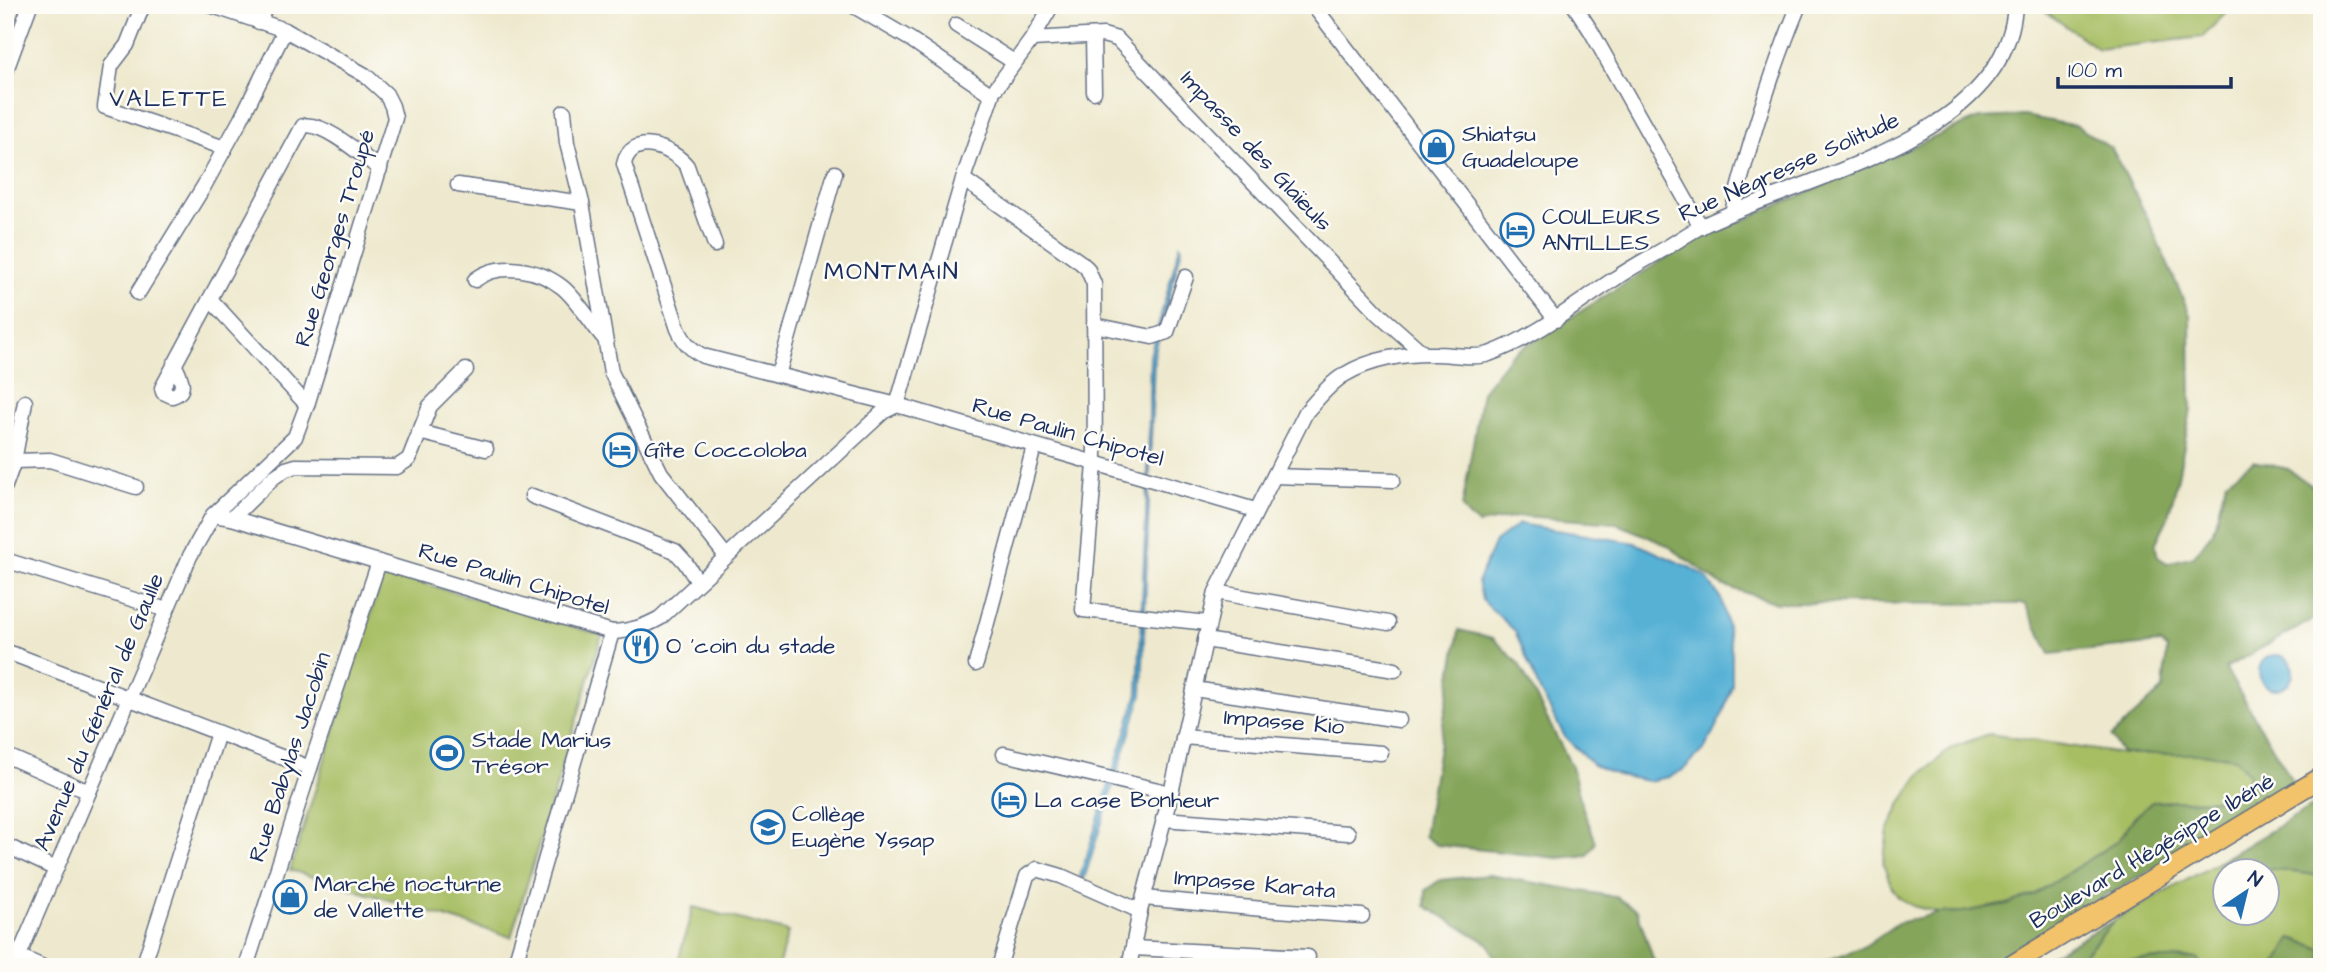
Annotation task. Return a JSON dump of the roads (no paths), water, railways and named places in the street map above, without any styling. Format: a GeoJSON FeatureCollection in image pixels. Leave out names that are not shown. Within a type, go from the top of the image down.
{"type":"FeatureCollection","features":[{"type":"Feature","properties":{"kind":"main road","name":"Boulevard Hégésippe Ibéné"},"geometry":{"type":"LineString","coordinates":[[2009,967],[2322,777]]}},
{"type":"Feature","properties":{"kind":"street"},"geometry":{"type":"LineString","coordinates":[[5,73],[30,5]]}},
{"type":"Feature","properties":{"kind":"street"},"geometry":{"type":"LineString","coordinates":[[143,5],[127,45],[111,66],[105,107],[225,148]]}},
{"type":"Feature","properties":{"kind":"street","name":"Rue Georges Troupé"},"geometry":{"type":"LineString","coordinates":[[210,5],[285,30],[365,75],[386,94],[395,118],[295,437],[213,515]]}},
{"type":"Feature","properties":{"kind":"street"},"geometry":{"type":"LineString","coordinates":[[259,22],[266,5]]}},
{"type":"Feature","properties":{"kind":"street"},"geometry":{"type":"LineString","coordinates":[[715,245],[687,166],[682,160],[660,148],[646,145],[636,147],[628,153],[624,164],[678,329],[692,351],[897,405],[963,179],[992,95],[910,39],[852,5]]}},
{"type":"Feature","properties":{"kind":"street"},"geometry":{"type":"LineString","coordinates":[[996,88],[1032,39],[1052,5]]}},
{"type":"Feature","properties":{"kind":"street"},"geometry":{"type":"LineString","coordinates":[[1313,5],[1556,320]]}},
{"type":"Feature","properties":{"kind":"street"},"geometry":{"type":"LineString","coordinates":[[1574,5],[1701,226]]}},
{"type":"Feature","properties":{"kind":"street"},"geometry":{"type":"LineString","coordinates":[[1732,212],[1753,132],[1775,65],[1799,5]]}},
{"type":"Feature","properties":{"kind":"street","name":"Rue Négresse Solitude"},"geometry":{"type":"LineString","coordinates":[[1129,967],[1216,592],[1274,476],[1303,410],[1343,375],[1373,363],[1398,356],[1423,354],[1486,355],[1556,320],[1615,278],[1701,226],[1845,168],[1916,136],[1941,121],[1978,89],[2003,52],[2015,5]]}},
{"type":"Feature","properties":{"kind":"street"},"geometry":{"type":"LineString","coordinates":[[957,25],[1014,62]]}},
{"type":"Feature","properties":{"kind":"street"},"geometry":{"type":"LineString","coordinates":[[138,293],[225,148],[285,30]]}},
{"type":"Feature","properties":{"kind":"street","name":"Impasse des Glaïeuls"},"geometry":{"type":"LineString","coordinates":[[1032,39],[1103,35],[1117,39],[1379,314],[1423,354]]}},
{"type":"Feature","properties":{"kind":"street"},"geometry":{"type":"LineString","coordinates":[[1093,36],[1094,92]]}},
{"type":"Feature","properties":{"kind":"street"},"geometry":{"type":"LineString","coordinates":[[564,111],[568,143],[599,293],[611,372],[661,473],[726,556]]}},
{"type":"Feature","properties":{"kind":"street"},"geometry":{"type":"LineString","coordinates":[[174,364],[303,126],[315,125],[380,169]]}},
{"type":"Feature","properties":{"kind":"street"},"geometry":{"type":"LineString","coordinates":[[778,375],[835,173]]}},
{"type":"Feature","properties":{"kind":"street"},"geometry":{"type":"LineString","coordinates":[[963,179],[1087,268],[1094,284],[1095,464],[1083,610],[1208,623]]}},
{"type":"Feature","properties":{"kind":"street"},"geometry":{"type":"LineString","coordinates":[[458,185],[582,203]]}},
{"type":"Feature","properties":{"kind":"street"},"geometry":{"type":"LineString","coordinates":[[475,280],[491,270],[501,268],[528,272],[544,278],[562,288],[604,338]]}},
{"type":"Feature","properties":{"kind":"street"},"geometry":{"type":"LineString","coordinates":[[1094,325],[1152,337],[1167,332],[1186,277]]}},
{"type":"Feature","properties":{"kind":"street"},"geometry":{"type":"LineString","coordinates":[[210,299],[307,405]]}},
{"type":"Feature","properties":{"kind":"street"},"geometry":{"type":"LineString","coordinates":[[232,518],[274,477],[286,469],[296,466],[351,468],[403,465],[409,459],[435,399],[466,370]]}},
{"type":"Feature","properties":{"kind":"street"},"geometry":{"type":"LineString","coordinates":[[5,486],[14,461],[25,402]]}},
{"type":"Feature","properties":{"kind":"street","name":"Rue Paulin Chipotel"},"geometry":{"type":"LineString","coordinates":[[213,515],[232,518],[612,632],[643,628],[660,618],[883,412],[897,405],[1255,510]]}},
{"type":"Feature","properties":{"kind":"street"},"geometry":{"type":"LineString","coordinates":[[419,432],[486,449]]}},
{"type":"Feature","properties":{"kind":"street"},"geometry":{"type":"LineString","coordinates":[[976,664],[1034,447]]}},
{"type":"Feature","properties":{"kind":"street"},"geometry":{"type":"LineString","coordinates":[[14,461],[50,460],[136,487]]}},
{"type":"Feature","properties":{"kind":"street"},"geometry":{"type":"LineString","coordinates":[[1274,476],[1392,480]]}},
{"type":"Feature","properties":{"kind":"street"},"geometry":{"type":"LineString","coordinates":[[532,496],[675,551],[698,582]]}},
{"type":"Feature","properties":{"kind":"street","name":"Avenue du Général de Gaulle"},"geometry":{"type":"LineString","coordinates":[[13,958],[56,869],[190,556],[213,515]]}},
{"type":"Feature","properties":{"kind":"street"},"geometry":{"type":"LineString","coordinates":[[5,560],[166,610]]}},
{"type":"Feature","properties":{"kind":"street","name":"Rue Babylas Jacobin"},"geometry":{"type":"LineString","coordinates":[[247,967],[379,562]]}},
{"type":"Feature","properties":{"kind":"street"},"geometry":{"type":"LineString","coordinates":[[1216,592],[1388,623]]}},
{"type":"Feature","properties":{"kind":"street"},"geometry":{"type":"LineString","coordinates":[[514,967],[612,632]]}},
{"type":"Feature","properties":{"kind":"street"},"geometry":{"type":"LineString","coordinates":[[1205,640],[1395,670]]}},
{"type":"Feature","properties":{"kind":"street"},"geometry":{"type":"LineString","coordinates":[[5,651],[310,768]]}},
{"type":"Feature","properties":{"kind":"street"},"geometry":{"type":"LineString","coordinates":[[1194,690],[1399,720]]}},
{"type":"Feature","properties":{"kind":"street"},"geometry":{"type":"LineString","coordinates":[[143,967],[218,733]]}},
{"type":"Feature","properties":{"kind":"street","name":"Impasse Kio"},"geometry":{"type":"LineString","coordinates":[[1183,737],[1381,753]]}},
{"type":"Feature","properties":{"kind":"street"},"geometry":{"type":"LineString","coordinates":[[1004,754],[1171,793]]}},
{"type":"Feature","properties":{"kind":"street"},"geometry":{"type":"LineString","coordinates":[[5,755],[89,792]]}},
{"type":"Feature","properties":{"kind":"street"},"geometry":{"type":"LineString","coordinates":[[1163,819],[1348,832]]}},
{"type":"Feature","properties":{"kind":"street"},"geometry":{"type":"LineString","coordinates":[[5,845],[56,869]]}},
{"type":"Feature","properties":{"kind":"street","name":"Impasse Karata"},"geometry":{"type":"LineString","coordinates":[[999,967],[1027,876],[1037,869],[1142,904],[1362,916]]}},
{"type":"Feature","properties":{"kind":"street"},"geometry":{"type":"LineString","coordinates":[[1133,948],[1308,957]]}},
{"type":"Feature","properties":{"kind":"street"},"geometry":{"type":"LineString","coordinates":[[13,958],[43,967]]}},
{"type":"Feature","properties":{"kind":"water"},"geometry":{"type":"Polygon","coordinates":[[[1180,245],[1182,247],[1154,356],[1142,694],[1084,879],[1080,877],[1138,693],[1148,472],[1150,356],[1180,245]]]}},
{"type":"Feature","properties":{"kind":"water"},"geometry":{"type":"Polygon","coordinates":[[[1519,524],[1635,543],[1706,577],[1721,599],[1732,654],[1732,685],[1723,713],[1705,748],[1683,770],[1669,777],[1648,781],[1617,775],[1593,765],[1565,737],[1541,693],[1515,631],[1482,600],[1478,581],[1495,542],[1519,524]]]}},
{"type":"Feature","properties":{"kind":"water"},"geometry":{"type":"Polygon","coordinates":[[[2276,655],[2288,660],[2293,672],[2288,684],[2276,689],[2264,684],[2259,672],[2264,660],[2276,655]]]}},
{"type":"Feature","properties":{"kind":"place","name":"Shiatsu Guadeloupe"},"geometry":{"type":"Point","coordinates":[1437,147]}},
{"type":"Feature","properties":{"kind":"place","name":"COULEURS ANTILLES"},"geometry":{"type":"Point","coordinates":[1517,230]}},
{"type":"Feature","properties":{"kind":"place","name":"Gîte Coccoloba"},"geometry":{"type":"Point","coordinates":[620,450]}},
{"type":"Feature","properties":{"kind":"place","name":"O 'coin du stade"},"geometry":{"type":"Point","coordinates":[641,646]}},
{"type":"Feature","properties":{"kind":"place","name":"Stade Marius Trésor"},"geometry":{"type":"Point","coordinates":[447,753]}},
{"type":"Feature","properties":{"kind":"place","name":"La case Bonheur"},"geometry":{"type":"Point","coordinates":[1009,800]}},
{"type":"Feature","properties":{"kind":"place","name":"Collège Eugène Yssap"},"geometry":{"type":"Point","coordinates":[768,827]}},
{"type":"Feature","properties":{"kind":"place","name":"Marché nocturne de Vallette"},"geometry":{"type":"Point","coordinates":[290,897]}},
{"type":"Feature","properties":{"kind":"district","name":"VALETTE"},"geometry":{"type":"Point","coordinates":[169,99]}},
{"type":"Feature","properties":{"kind":"district","name":"MONTMAIN"},"geometry":{"type":"Point","coordinates":[892,272]}}]}
